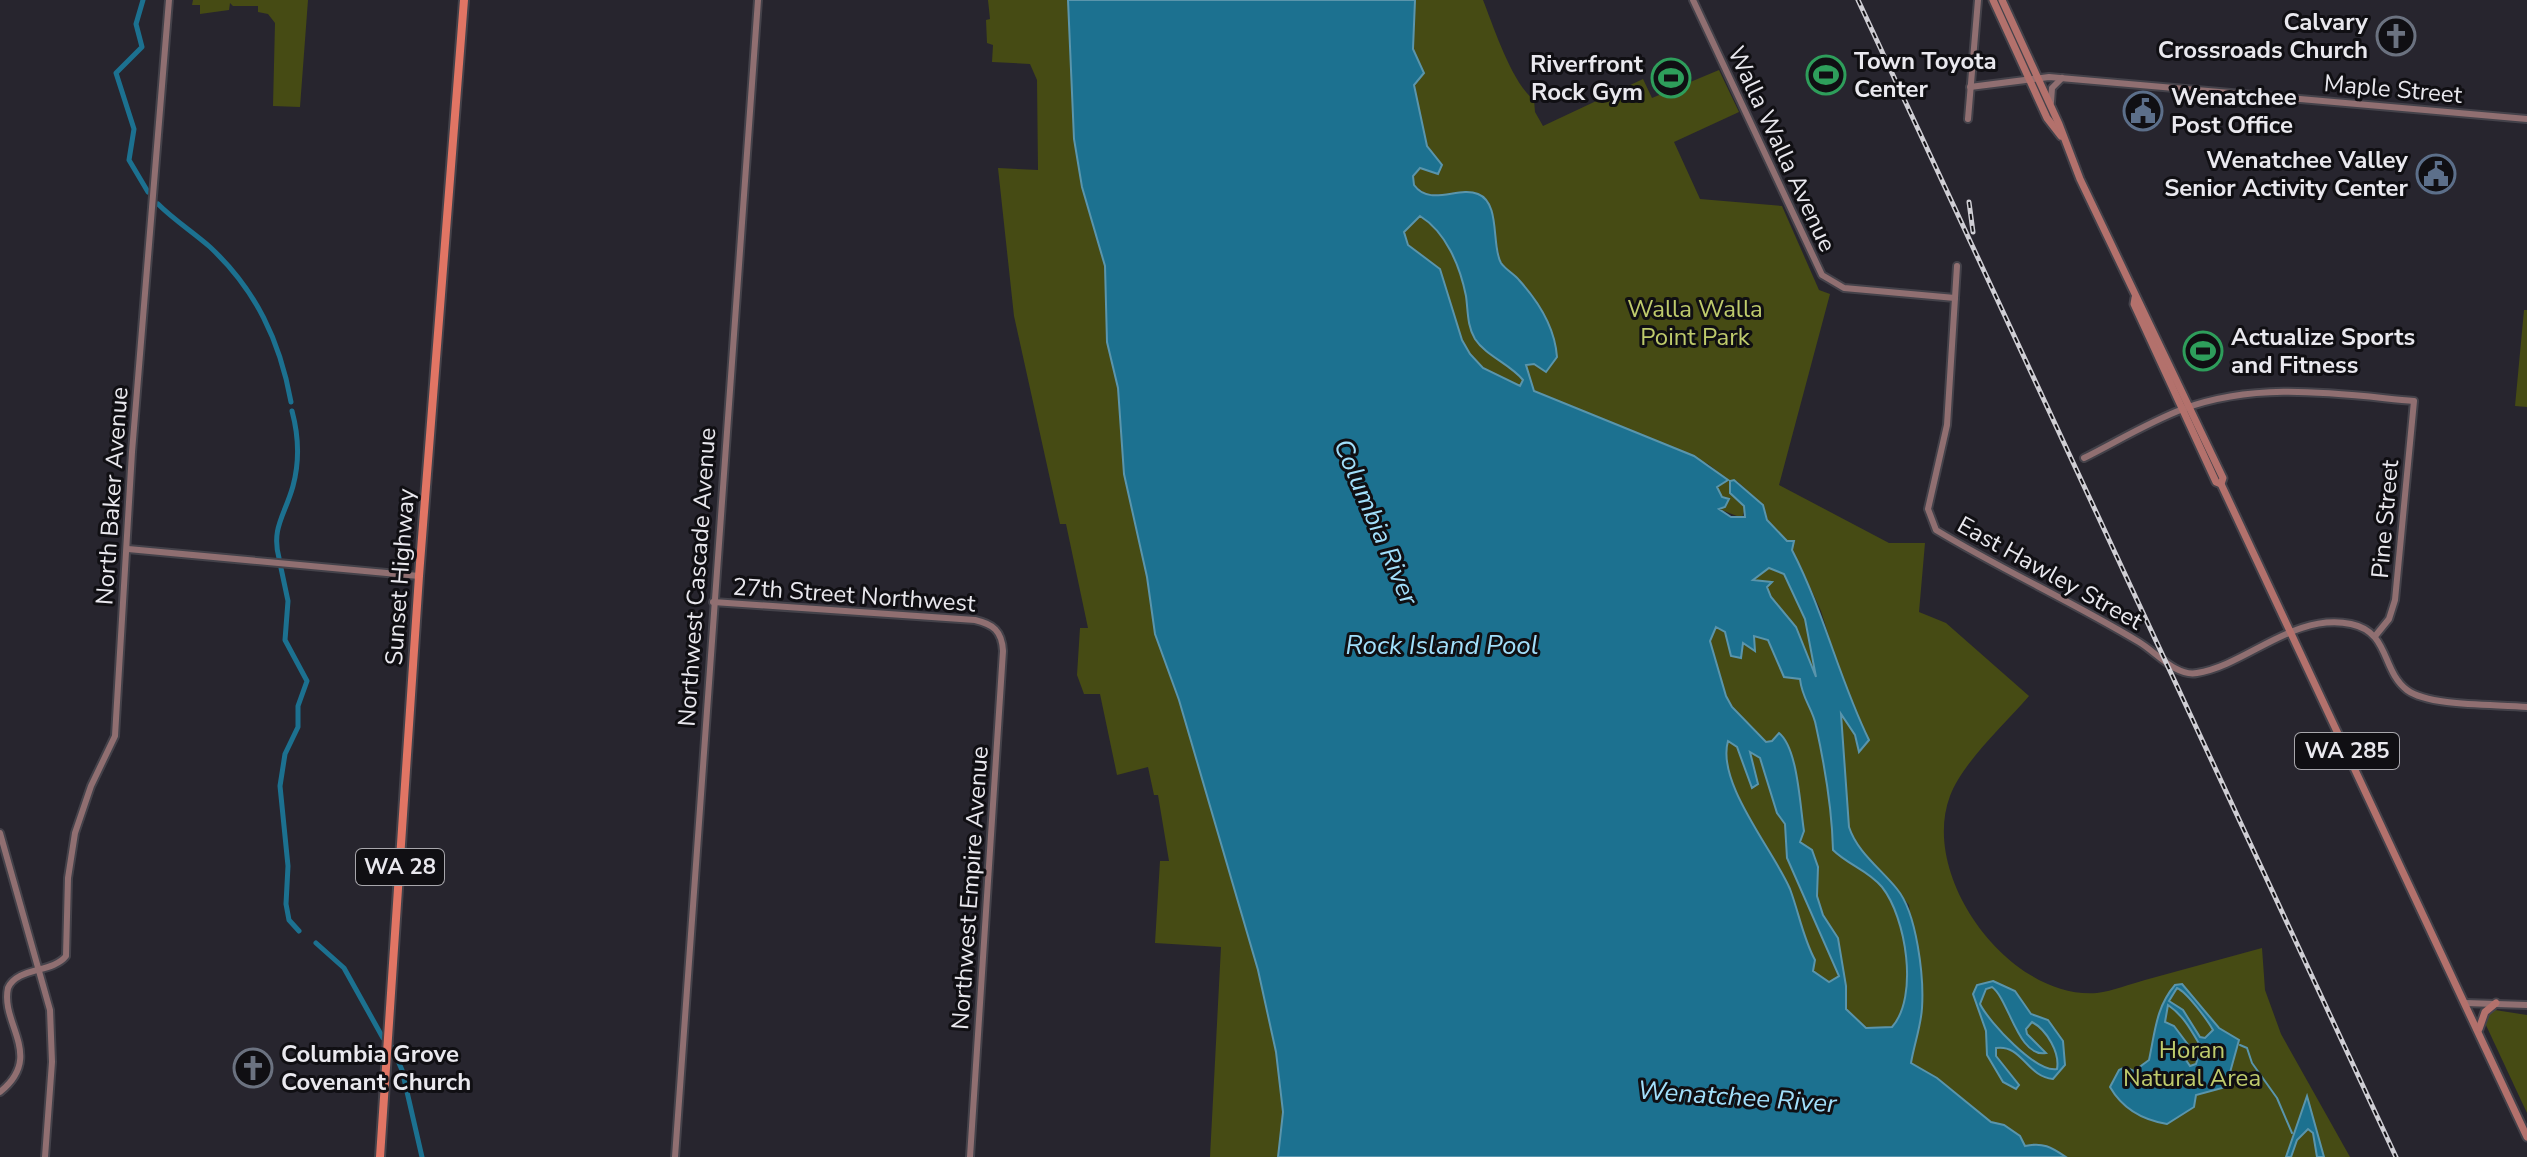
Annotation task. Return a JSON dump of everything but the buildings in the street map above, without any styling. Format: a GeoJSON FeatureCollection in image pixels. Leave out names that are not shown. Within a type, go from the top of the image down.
{"type":"FeatureCollection","features":[{"type":"Feature","properties":{"kind":"highway","name":"Sunset Highway"},"geometry":{"type":"LineString","coordinates":[[380,1157],[419,576],[464,0]]}},
{"type":"Feature","properties":{"kind":"main road","name":"WA 285"},"geometry":{"type":"LineString","coordinates":[[1993,0],[2051,106],[2062,138],[2135,298],[2134,304],[2186,408],[2216,482],[2221,484],[2527,1137]]}},
{"type":"Feature","properties":{"kind":"main road","name":"WA 285"},"geometry":{"type":"LineString","coordinates":[[2002,0],[2047,118],[2062,138]]}},
{"type":"Feature","properties":{"kind":"main road"},"geometry":{"type":"LineString","coordinates":[[2478,1031],[2482,1016],[2496,1003]]}},
{"type":"Feature","properties":{"kind":"street","name":"North Baker Avenue"},"geometry":{"type":"LineString","coordinates":[[41,970],[56,965],[66,956],[68,878],[75,833],[91,786],[114,740],[132,452],[169,0]]}},
{"type":"Feature","properties":{"kind":"street","name":"Northwest Cascade Avenue"},"geometry":{"type":"LineString","coordinates":[[675,1157],[758,0]]}},
{"type":"Feature","properties":{"kind":"street","name":"Walla Walla Avenue"},"geometry":{"type":"LineString","coordinates":[[1693,0],[1822,275],[1844,288],[1955,298]]}},
{"type":"Feature","properties":{"kind":"street"},"geometry":{"type":"LineString","coordinates":[[1968,119],[1978,0]]}},
{"type":"Feature","properties":{"kind":"street","name":"Maple Street"},"geometry":{"type":"LineString","coordinates":[[1970,87],[2034,78],[2062,78],[2527,119]]}},
{"type":"Feature","properties":{"kind":"street"},"geometry":{"type":"LineString","coordinates":[[2051,106],[2052,88],[2062,78]]}},
{"type":"Feature","properties":{"kind":"street"},"geometry":{"type":"LineString","coordinates":[[1955,298],[1957,266]]}},
{"type":"Feature","properties":{"kind":"street","name":"East Hawley Street"},"geometry":{"type":"LineString","coordinates":[[1955,298],[1947,425],[1929,501],[1929,517],[1936,530],[2180,671],[2199,673],[2289,633],[2328,622],[2354,624],[2376,635]]}},
{"type":"Feature","properties":{"kind":"street","name":"Pine Street"},"geometry":{"type":"LineString","coordinates":[[2186,408],[2276,390],[2414,401],[2395,600],[2389,619],[2376,635]]}},
{"type":"Feature","properties":{"kind":"street"},"geometry":{"type":"LineString","coordinates":[[2084,458],[2186,408]]}},
{"type":"Feature","properties":{"kind":"street"},"geometry":{"type":"LineString","coordinates":[[128,549],[419,576]]}},
{"type":"Feature","properties":{"kind":"street","name":"27th Street Northwest"},"geometry":{"type":"LineString","coordinates":[[713,602],[959,619],[992,625]]}},
{"type":"Feature","properties":{"kind":"street","name":"Northwest Empire Avenue"},"geometry":{"type":"LineString","coordinates":[[970,1157],[1003,651],[1001,635],[992,625]]}},
{"type":"Feature","properties":{"kind":"street"},"geometry":{"type":"LineString","coordinates":[[2376,635],[2397,679],[2418,696],[2527,707]]}},
{"type":"Feature","properties":{"kind":"street"},"geometry":{"type":"LineString","coordinates":[[0,833],[41,970],[51,1021],[45,1157]]}},
{"type":"Feature","properties":{"kind":"street"},"geometry":{"type":"LineString","coordinates":[[0,1092],[15,1075],[19,1058],[6,1009],[8,988],[16,979],[41,970]]}},
{"type":"Feature","properties":{"kind":"street"},"geometry":{"type":"LineString","coordinates":[[2465,1003],[2527,1005]]}},
{"type":"Feature","properties":{"kind":"green space"},"geometry":{"type":"Polygon","coordinates":[[[193,0],[308,0],[300,107],[273,106],[275,23],[268,14],[258,12],[258,6],[233,6],[230,3],[229,10],[200,14],[200,5],[192,5],[193,0]]]}},
{"type":"Feature","properties":{"kind":"green space"},"geometry":{"type":"Polygon","coordinates":[[[988,0],[1068,0],[1074,139],[1082,187],[1105,266],[1107,342],[1118,388],[1124,474],[1147,577],[1155,634],[1179,700],[1258,970],[1276,1052],[1283,1112],[1278,1157],[1210,1157],[1221,947],[1155,943],[1160,861],[1169,861],[1158,795],[1154,795],[1148,767],[1117,775],[1100,694],[1084,694],[1077,675],[1080,628],[1088,628],[1066,524],[1060,524],[1014,316],[998,168],[1038,170],[1037,80],[1030,64],[992,62],[993,45],[987,43],[986,20],[990,19],[988,0]]]}},
{"type":"Feature","properties":{"kind":"green space"},"geometry":{"type":"Polygon","coordinates":[[[1415,0],[1483,0],[1511,68],[1534,100],[1535,112],[1543,126],[1643,79],[1652,98],[1719,70],[1739,112],[1674,142],[1700,199],[1782,206],[1819,290],[1830,294],[1779,485],[1889,543],[1925,543],[1919,612],[1946,623],[2029,696],[1974,757],[1950,796],[1944,828],[1948,862],[1960,896],[1980,928],[2005,955],[2033,977],[2065,990],[2103,992],[2262,948],[2265,990],[2281,1034],[2350,1157],[2066,1157],[2047,1146],[2025,1146],[2004,1125],[1991,1122],[1937,1078],[1911,1063],[1922,1008],[1909,905],[1854,842],[1849,827],[1841,714],[1853,731],[1858,749],[1869,740],[1845,688],[1821,611],[1792,548],[1768,520],[1763,505],[1737,481],[1730,481],[1735,496],[1745,508],[1742,518],[1719,509],[1723,499],[1717,487],[1728,480],[1708,464],[1534,391],[1525,364],[1534,364],[1547,372],[1532,294],[1501,264],[1490,210],[1476,193],[1427,195],[1414,185],[1413,176],[1420,167],[1442,165],[1427,146],[1414,85],[1424,73],[1413,49],[1415,0]]]}},
{"type":"Feature","properties":{"kind":"green space"},"geometry":{"type":"Polygon","coordinates":[[[1420,216],[1437,231],[1456,262],[1472,334],[1485,350],[1518,374],[1523,380],[1520,386],[1483,368],[1470,354],[1462,340],[1440,269],[1408,245],[1404,232],[1420,216]]]}},
{"type":"Feature","properties":{"kind":"green space"},"geometry":{"type":"Polygon","coordinates":[[[2524,310],[2527,310],[2527,407],[2515,406],[2524,310]]]}},
{"type":"Feature","properties":{"kind":"green space"},"geometry":{"type":"Polygon","coordinates":[[[1769,568],[1784,574],[1805,619],[1817,682],[1796,627],[1771,597],[1767,587],[1751,580],[1769,568]]]}},
{"type":"Feature","properties":{"kind":"green space"},"geometry":{"type":"Polygon","coordinates":[[[1716,627],[1725,632],[1731,656],[1741,657],[1742,643],[1755,650],[1754,636],[1769,640],[1784,677],[1800,679],[1816,725],[1822,756],[1830,803],[1833,850],[1882,887],[1903,937],[1907,978],[1905,997],[1892,1027],[1866,1028],[1846,1009],[1846,986],[1838,938],[1823,915],[1817,896],[1818,867],[1800,842],[1804,830],[1789,752],[1772,741],[1766,742],[1732,707],[1710,641],[1716,627]]]}},
{"type":"Feature","properties":{"kind":"green space"},"geometry":{"type":"Polygon","coordinates":[[[1728,740],[1737,747],[1747,767],[1749,751],[1760,758],[1777,813],[1785,824],[1787,858],[1839,977],[1829,982],[1813,971],[1815,960],[1783,874],[1739,797],[1727,758],[1728,740]]]}},
{"type":"Feature","properties":{"kind":"green space"},"geometry":{"type":"Polygon","coordinates":[[[2495,1010],[2527,1015],[2527,1113],[2485,1023],[2488,1013],[2495,1010]]]}},
{"type":"Feature","properties":{"kind":"water","name":"Rock Island Pool"},"geometry":{"type":"Polygon","coordinates":[[[1068,0],[1415,0],[1413,49],[1424,73],[1414,85],[1427,146],[1442,165],[1438,174],[1420,168],[1413,176],[1414,185],[1428,195],[1478,194],[1490,206],[1501,263],[1539,306],[1556,346],[1557,357],[1546,372],[1534,364],[1526,365],[1534,391],[1694,456],[1728,480],[1717,487],[1722,497],[1729,499],[1725,507],[1719,509],[1731,517],[1745,517],[1744,506],[1730,493],[1730,481],[1734,480],[1763,505],[1767,520],[1787,541],[1794,541],[1792,550],[1869,740],[1859,752],[1855,735],[1841,714],[1849,827],[1863,852],[1897,889],[1910,913],[1914,929],[1920,963],[1922,1008],[1911,1063],[1937,1078],[1991,1122],[2004,1125],[2020,1136],[2025,1146],[2047,1146],[2066,1157],[1278,1157],[1283,1112],[1276,1052],[1258,970],[1179,700],[1155,634],[1147,577],[1124,474],[1118,388],[1107,342],[1105,266],[1082,187],[1074,139],[1068,0]],[[1420,216],[1404,232],[1408,245],[1440,269],[1462,340],[1470,354],[1483,368],[1520,386],[1523,380],[1485,350],[1472,334],[1460,273],[1444,240],[1420,216]],[[1769,568],[1753,580],[1772,582],[1767,587],[1771,597],[1796,627],[1816,677],[1805,619],[1784,574],[1769,568]],[[1716,627],[1710,641],[1732,707],[1766,742],[1772,741],[1779,733],[1790,751],[1804,831],[1800,842],[1812,850],[1818,867],[1817,896],[1823,915],[1838,938],[1846,986],[1846,1009],[1866,1028],[1892,1027],[1905,997],[1907,977],[1903,937],[1882,887],[1833,850],[1830,803],[1815,720],[1800,679],[1784,677],[1768,640],[1754,636],[1755,651],[1743,643],[1741,658],[1731,656],[1725,632],[1716,627]],[[1728,741],[1727,758],[1738,796],[1790,889],[1815,960],[1813,971],[1829,982],[1839,976],[1787,858],[1785,824],[1777,813],[1760,758],[1750,752],[1758,784],[1752,788],[1737,747],[1728,741]]]}},
{"type":"Feature","properties":{"kind":"water"},"geometry":{"type":"Polygon","coordinates":[[[1993,981],[2015,991],[2031,1014],[2048,1020],[2063,1041],[2065,1065],[2053,1079],[2037,1073],[2012,1051],[1996,1048],[1996,1056],[2019,1085],[2016,1089],[2003,1082],[1987,1055],[1986,1031],[1973,994],[1977,985],[1993,981]],[[1992,987],[1986,989],[1980,1004],[1993,1022],[2026,1055],[2048,1068],[2057,1069],[2054,1049],[2047,1036],[2032,1022],[2026,1029],[2027,1034],[2046,1053],[2036,1052],[2028,1046],[1992,987]]]}},
{"type":"Feature","properties":{"kind":"water"},"geometry":{"type":"Polygon","coordinates":[[[2182,984],[2219,1028],[2239,1040],[2226,1087],[2196,1095],[2194,1107],[2167,1124],[2134,1112],[2110,1087],[2119,1070],[2125,1067],[2134,1071],[2149,1060],[2160,1011],[2175,985],[2182,984]],[[2177,988],[2169,1001],[2183,1010],[2200,1037],[2205,1038],[2213,1030],[2177,988]],[[2168,1005],[2165,1022],[2174,1026],[2189,1046],[2186,1060],[2190,1066],[2196,1064],[2201,1047],[2183,1019],[2168,1005]]]}},
{"type":"Feature","properties":{"kind":"water"},"geometry":{"type":"Polygon","coordinates":[[[2307,1096],[2324,1157],[2317,1157],[2313,1133],[2308,1129],[2297,1140],[2291,1157],[2286,1157],[2307,1096]]]}},
{"type":"Feature","properties":{"kind":"waterway"},"geometry":{"type":"LineString","coordinates":[[143,0],[136,24],[142,47],[116,73],[134,129],[129,160],[148,192]]}},
{"type":"Feature","properties":{"kind":"waterway"},"geometry":{"type":"LineString","coordinates":[[158,204],[210,247],[241,281],[273,337],[291,402]]}},
{"type":"Feature","properties":{"kind":"waterway"},"geometry":{"type":"LineString","coordinates":[[279,558],[278,530],[293,486],[298,458],[292,411]]}},
{"type":"Feature","properties":{"kind":"waterway"},"geometry":{"type":"LineString","coordinates":[[281,568],[288,601],[285,640],[307,681],[298,706],[298,727],[285,754],[280,786],[288,866],[286,904],[289,920],[299,931]]}},
{"type":"Feature","properties":{"kind":"waterway"},"geometry":{"type":"LineString","coordinates":[[316,943],[344,968],[383,1038]]}},
{"type":"Feature","properties":{"kind":"waterway"},"geometry":{"type":"LineString","coordinates":[[2240,1045],[2247,1048],[2252,1063],[2277,1098],[2292,1133]]}},
{"type":"Feature","properties":{"kind":"waterway"},"geometry":{"type":"LineString","coordinates":[[392,1047],[402,1070],[422,1157]]}},
{"type":"Feature","properties":{"kind":"railway"},"geometry":{"type":"LineString","coordinates":[[1858,0],[2396,1157]]}},
{"type":"Feature","properties":{"kind":"railway"},"geometry":{"type":"LineString","coordinates":[[1969,202],[1973,232]]}},
{"type":"Feature","properties":{"kind":"place","name":"Calvary Crossroads Church"},"geometry":{"type":"Point","coordinates":[2396,36]}},
{"type":"Feature","properties":{"kind":"place","name":"Town Toyota Center"},"geometry":{"type":"Point","coordinates":[1826,75]}},
{"type":"Feature","properties":{"kind":"place","name":"Riverfront Rock Gym"},"geometry":{"type":"Point","coordinates":[1671,78]}},
{"type":"Feature","properties":{"kind":"place","name":"Wenatchee Post Office"},"geometry":{"type":"Point","coordinates":[2143,111]}},
{"type":"Feature","properties":{"kind":"place","name":"Wenatchee Valley Senior Activity Center"},"geometry":{"type":"Point","coordinates":[2436,174]}},
{"type":"Feature","properties":{"kind":"place","name":"Actualize Sports and Fitness"},"geometry":{"type":"Point","coordinates":[2203,351]}},
{"type":"Feature","properties":{"kind":"place","name":"Columbia Grove Covenant Church"},"geometry":{"type":"Point","coordinates":[253,1068]}},
{"type":"Feature","properties":{"kind":"park label","name":"Walla Walla Point Park"},"geometry":{"type":"Point","coordinates":[1695,323]}},
{"type":"Feature","properties":{"kind":"park label","name":"Horan Natural Area"},"geometry":{"type":"Point","coordinates":[2192,1064]}},
{"type":"Feature","properties":{"kind":"water label","name":"Columbia River"},"geometry":{"type":"Point","coordinates":[1376,522]}},
{"type":"Feature","properties":{"kind":"water label","name":"Wenatchee River"},"geometry":{"type":"Point","coordinates":[1737,1097]}}]}
